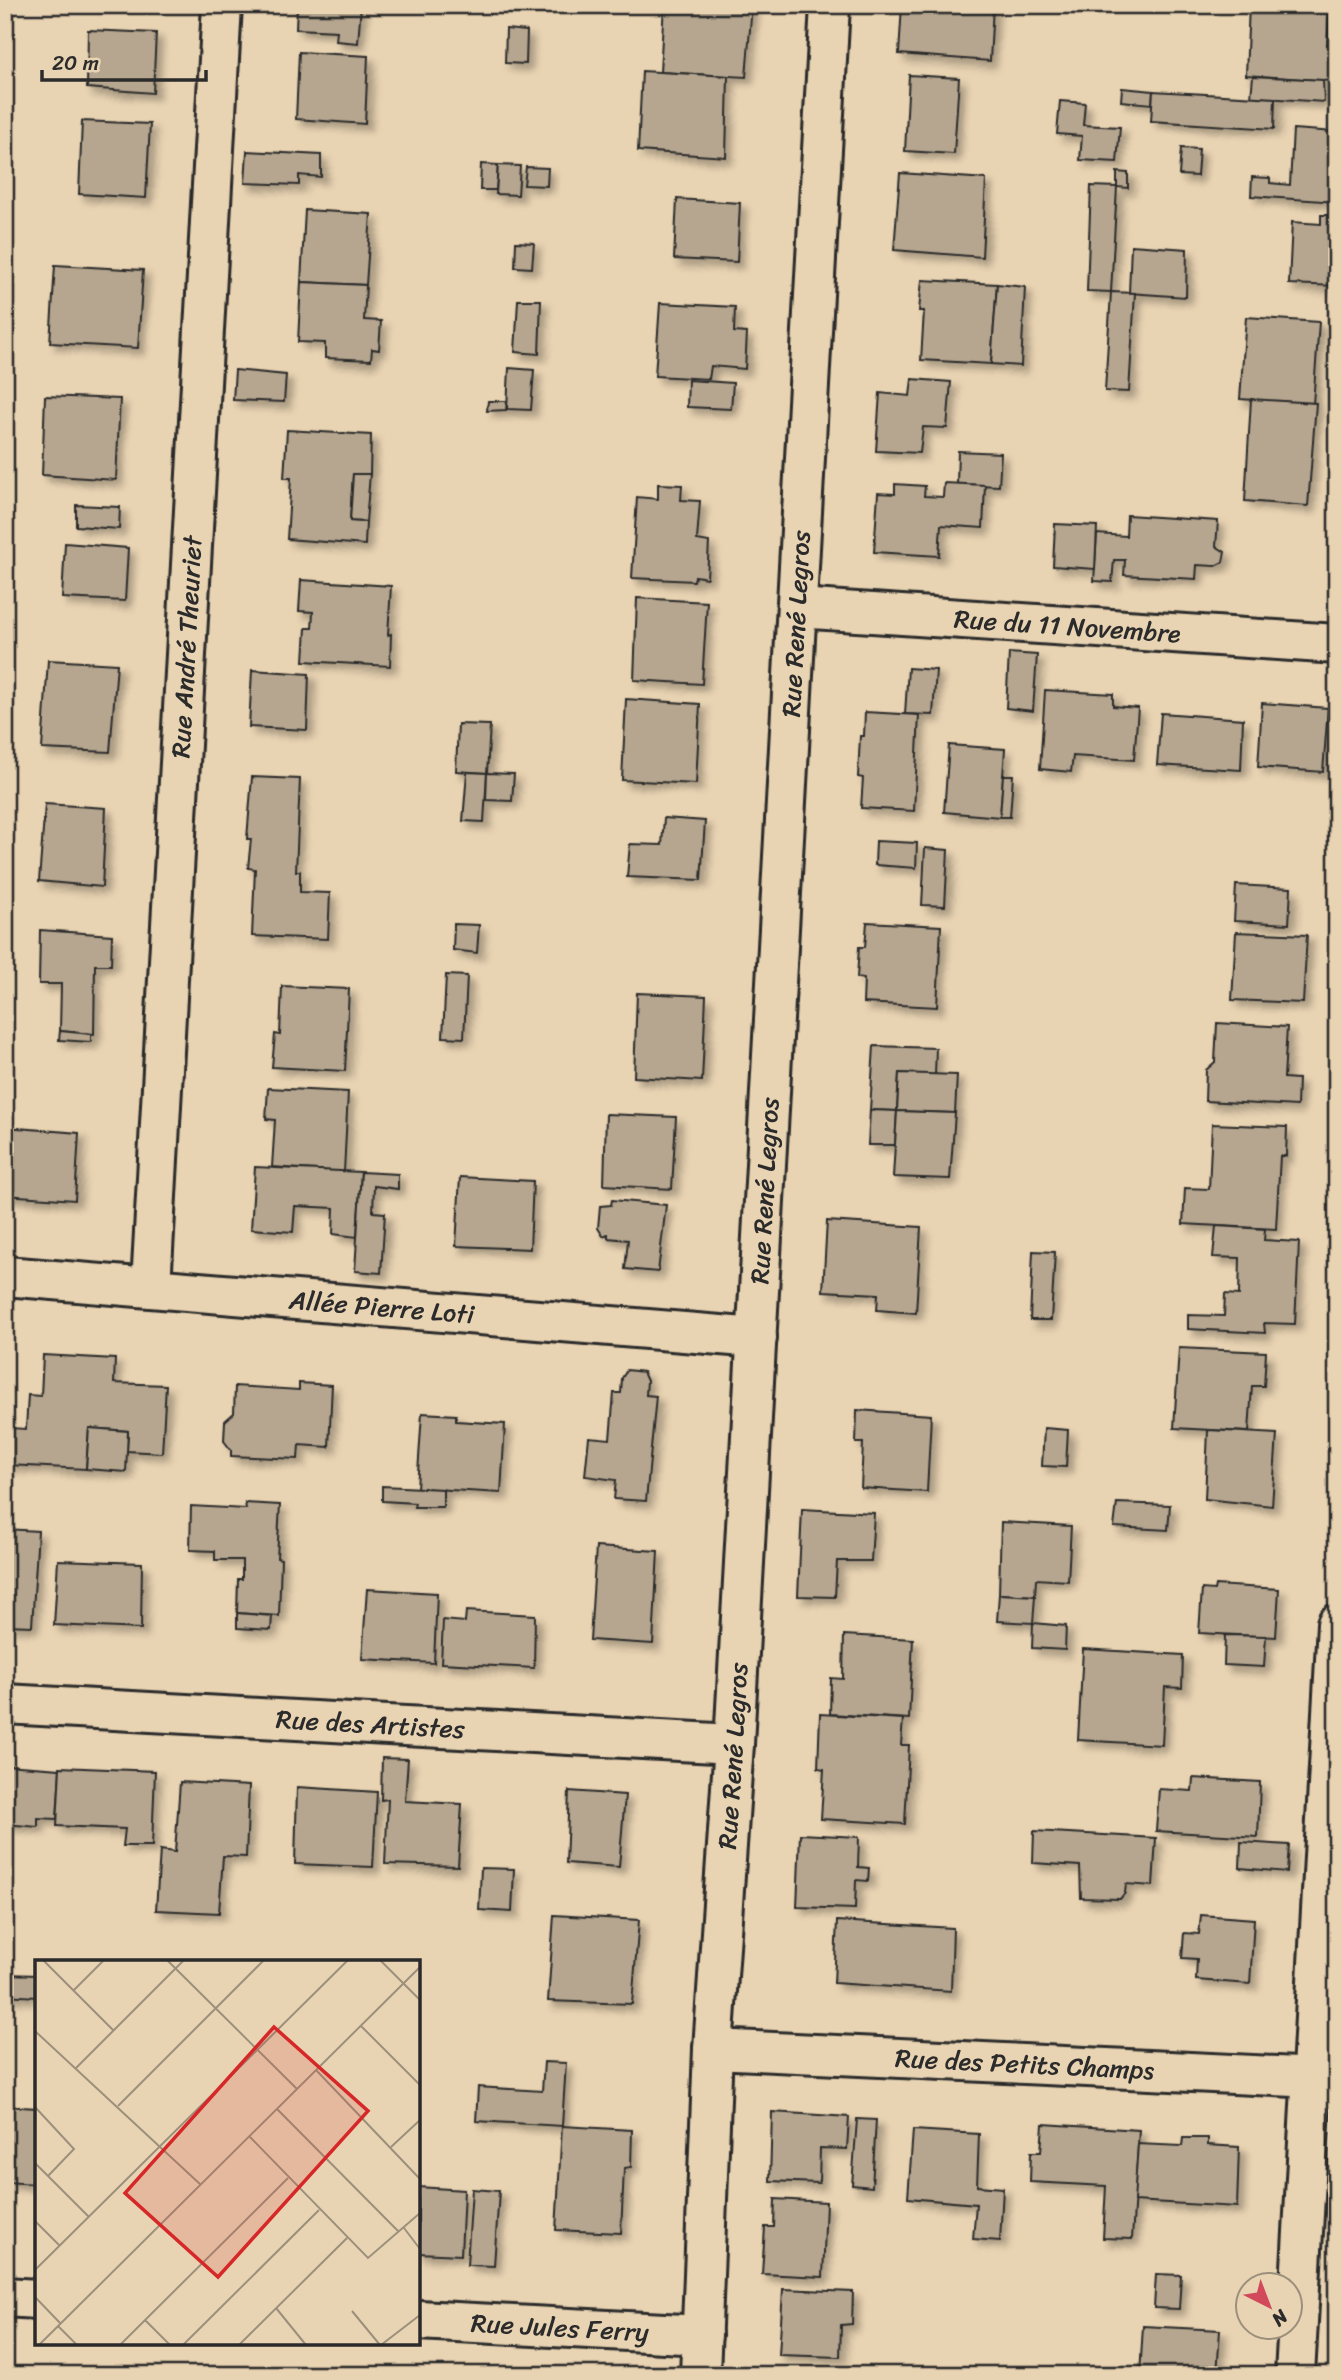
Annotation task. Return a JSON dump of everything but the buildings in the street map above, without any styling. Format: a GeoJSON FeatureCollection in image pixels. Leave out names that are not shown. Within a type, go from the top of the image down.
{"type":"FeatureCollection","features":[{"type":"Feature","properties":{"kind":"street","name":"Rue André Theuriet"},"geometry":{"type":"LineString","coordinates":[[151,1286],[222,5]]}},
{"type":"Feature","properties":{"kind":"street","name":"Rue René Legros"},"geometry":{"type":"LineString","coordinates":[[700,2375],[713,2049],[734,1744],[830,5]]}},
{"type":"Feature","properties":{"kind":"street","name":"Rue du 11 Novembre"},"geometry":{"type":"LineString","coordinates":[[797,608],[1337,644]]}},
{"type":"Feature","properties":{"kind":"street","name":"Allée Pierre Loti"},"geometry":{"type":"LineString","coordinates":[[5,1276],[757,1338]]}},
{"type":"Feature","properties":{"kind":"street"},"geometry":{"type":"LineString","coordinates":[[1295,2375],[1324,2079],[1337,1624]]}},
{"type":"Feature","properties":{"kind":"street","name":"Rue des Artistes"},"geometry":{"type":"LineString","coordinates":[[5,1704],[734,1744]]}},
{"type":"Feature","properties":{"kind":"street","name":"Rue des Petits Champs"},"geometry":{"type":"LineString","coordinates":[[713,2049],[1324,2079]]}},
{"type":"Feature","properties":{"kind":"street"},"geometry":{"type":"LineString","coordinates":[[5,2297],[35,2299]]}},
{"type":"Feature","properties":{"kind":"street","name":"Rue Jules Ferry"},"geometry":{"type":"LineString","coordinates":[[420,2320],[702,2335]]}}]}
